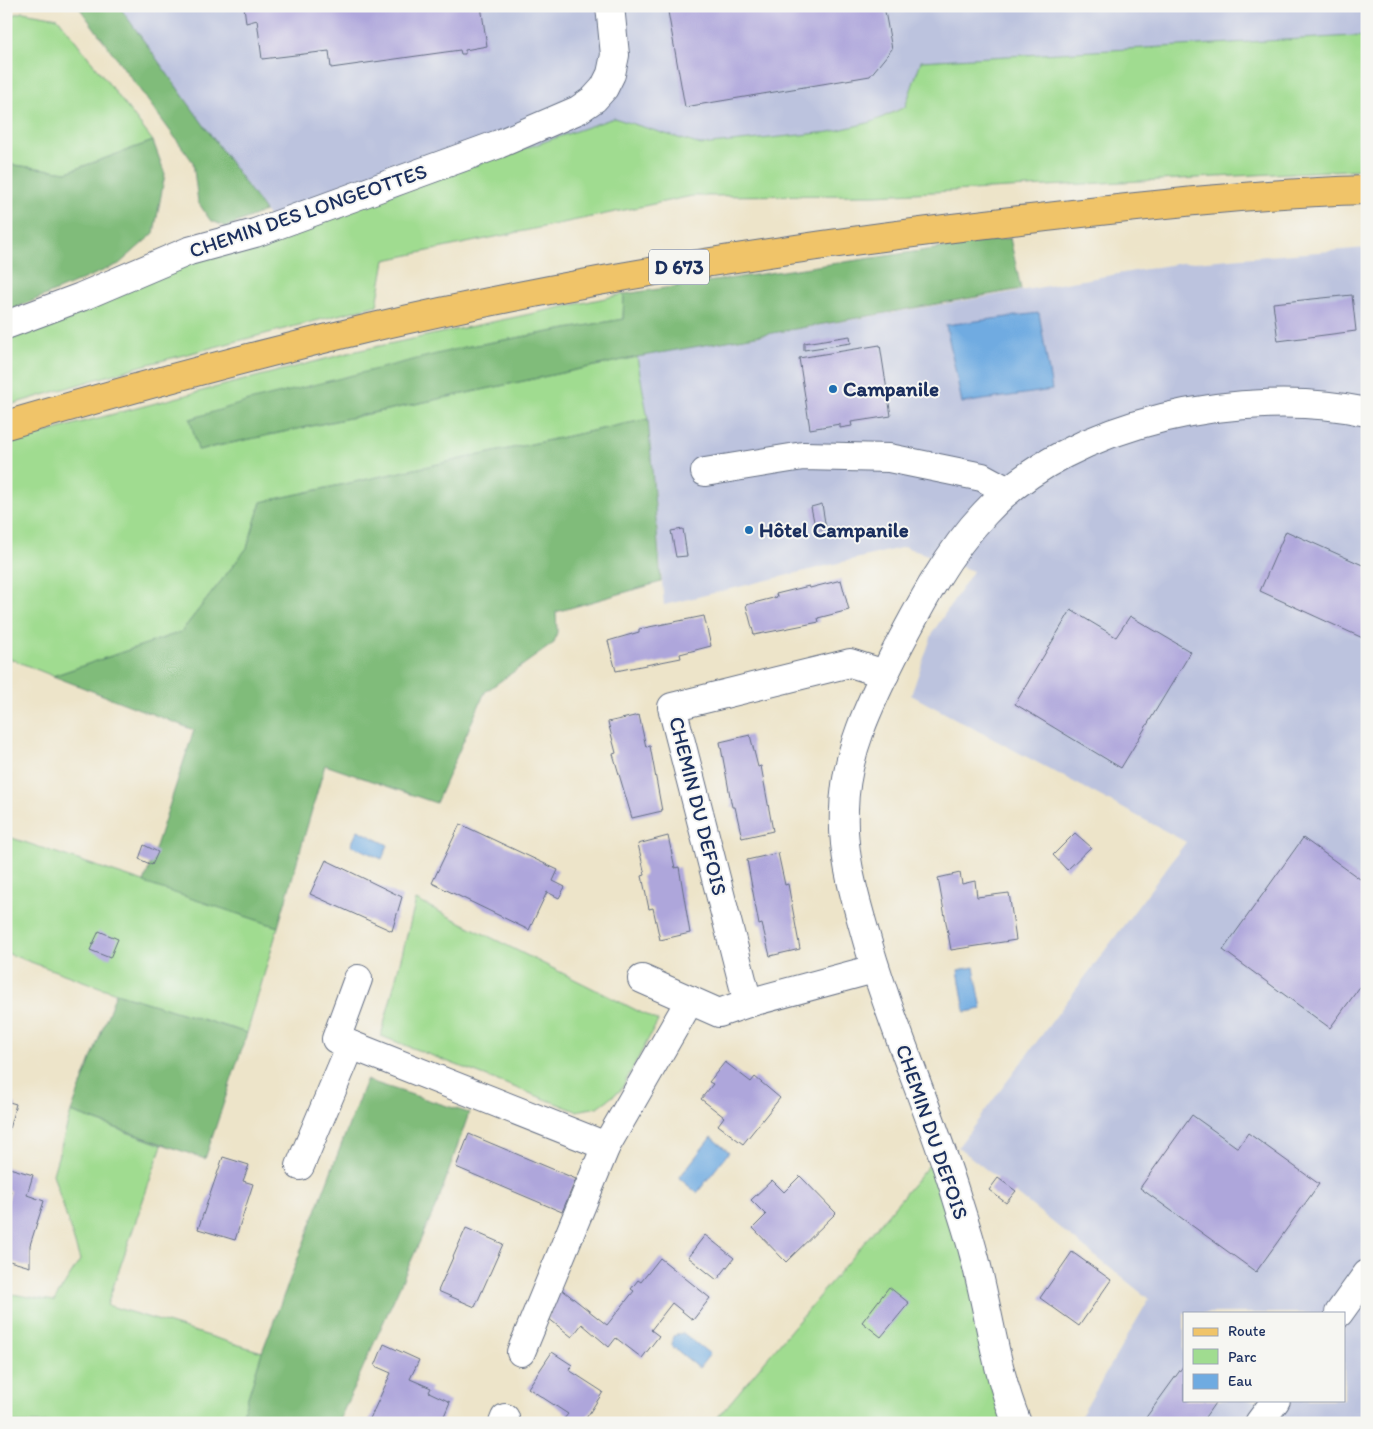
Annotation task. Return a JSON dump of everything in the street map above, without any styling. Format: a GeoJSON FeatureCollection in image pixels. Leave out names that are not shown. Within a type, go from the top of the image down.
{"type":"FeatureCollection","features":[{"type":"Feature","properties":{"kind":"main road","name":"D 673"},"geometry":{"type":"LineString","coordinates":[[6,425],[164,379],[371,328],[687,265],[890,235],[1134,207],[1325,191],[1367,190]]}},
{"type":"Feature","properties":{"kind":"street","name":"CHEMIN DES LONGEOTTES"},"geometry":{"type":"LineString","coordinates":[[6,325],[81,297],[189,251],[255,233],[499,144],[578,110],[594,99],[604,88],[612,74],[615,55],[610,6]]}},
{"type":"Feature","properties":{"kind":"street","name":"CHEMIN DU DEFOIS"},"geometry":{"type":"LineString","coordinates":[[1017,1423],[1006,1396],[974,1255],[939,1142],[874,969],[853,889],[846,850],[843,811],[847,775],[855,742],[885,674],[936,579],[984,513],[1008,491],[1035,471],[1073,450],[1113,433],[1155,420],[1238,406],[1276,404],[1367,412]]}},
{"type":"Feature","properties":{"kind":"street"},"geometry":{"type":"LineString","coordinates":[[705,472],[803,456],[889,458],[982,477],[1008,491]]}},
{"type":"Feature","properties":{"kind":"street","name":"CHEMIN DU DEFOIS"},"geometry":{"type":"LineString","coordinates":[[748,1003],[672,706],[850,662],[885,674]]}},
{"type":"Feature","properties":{"kind":"street"},"geometry":{"type":"LineString","coordinates":[[642,978],[718,1013],[874,969]]}},
{"type":"Feature","properties":{"kind":"street"},"geometry":{"type":"LineString","coordinates":[[358,980],[336,1040],[606,1146]]}},
{"type":"Feature","properties":{"kind":"street"},"geometry":{"type":"LineString","coordinates":[[521,1352],[606,1146],[690,1000]]}},
{"type":"Feature","properties":{"kind":"street"},"geometry":{"type":"LineString","coordinates":[[300,1166],[351,1045]]}},
{"type":"Feature","properties":{"kind":"street"},"geometry":{"type":"LineString","coordinates":[[1339,1312],[1367,1274]]}},
{"type":"Feature","properties":{"kind":"street"},"geometry":{"type":"LineString","coordinates":[[1259,1423],[1275,1402]]}},
{"type":"Feature","properties":{"kind":"shaded area"},"geometry":{"type":"Polygon","coordinates":[[[119,6],[1367,6],[1367,36],[921,61],[905,106],[872,122],[830,132],[701,145],[614,118],[278,234],[265,211],[119,6]]]}},
{"type":"Feature","properties":{"kind":"shaded area"},"geometry":{"type":"Polygon","coordinates":[[[1367,248],[1367,1423],[1077,1423],[1149,1299],[958,1147],[1186,842],[911,695],[933,632],[973,571],[905,547],[664,605],[648,419],[637,357],[1181,263],[1367,248]]]}},
{"type":"Feature","properties":{"kind":"green space"},"geometry":{"type":"Polygon","coordinates":[[[78,6],[119,6],[265,211],[226,227],[210,220],[198,202],[193,162],[78,6]]]}},
{"type":"Feature","properties":{"kind":"green space"},"geometry":{"type":"Polygon","coordinates":[[[23,12],[58,18],[153,141],[67,172],[6,164],[6,17],[23,12]]]}},
{"type":"Feature","properties":{"kind":"green space"},"geometry":{"type":"Polygon","coordinates":[[[1353,36],[1367,37],[1367,169],[876,195],[692,196],[385,260],[377,305],[141,366],[6,406],[6,335],[185,264],[614,118],[701,145],[830,132],[872,122],[905,107],[921,61],[1353,36]]]}},
{"type":"Feature","properties":{"kind":"green space"},"geometry":{"type":"Polygon","coordinates":[[[153,141],[165,174],[154,233],[119,264],[11,310],[6,307],[6,164],[67,172],[153,141]]]}},
{"type":"Feature","properties":{"kind":"green space"},"geometry":{"type":"Polygon","coordinates":[[[1010,238],[1021,289],[637,357],[198,450],[190,419],[249,401],[465,347],[623,319],[624,294],[1010,238]]]}},
{"type":"Feature","properties":{"kind":"green space"},"geometry":{"type":"Polygon","coordinates":[[[624,294],[623,319],[465,347],[199,450],[637,357],[648,419],[261,502],[247,548],[181,632],[53,676],[6,657],[6,444],[79,423],[356,351],[624,294]]]}},
{"type":"Feature","properties":{"kind":"green space"},"geometry":{"type":"Polygon","coordinates":[[[648,419],[661,582],[556,612],[557,632],[554,643],[485,692],[436,803],[325,765],[278,927],[144,883],[194,730],[53,676],[181,632],[247,548],[261,502],[648,419]]]}},
{"type":"Feature","properties":{"kind":"green space"},"geometry":{"type":"Polygon","coordinates":[[[6,836],[278,927],[247,1033],[116,993],[6,953],[6,836]]]}},
{"type":"Feature","properties":{"kind":"green space"},"geometry":{"type":"Polygon","coordinates":[[[416,900],[658,1021],[621,1090],[598,1107],[576,1111],[381,1036],[416,900]]]}},
{"type":"Feature","properties":{"kind":"green space"},"geometry":{"type":"Polygon","coordinates":[[[116,993],[247,1033],[205,1159],[71,1112],[116,993]]]}},
{"type":"Feature","properties":{"kind":"green space"},"geometry":{"type":"Polygon","coordinates":[[[366,1080],[469,1113],[439,1199],[338,1423],[240,1423],[262,1352],[366,1080]]]}},
{"type":"Feature","properties":{"kind":"green space"},"geometry":{"type":"Polygon","coordinates":[[[71,1112],[162,1145],[107,1305],[262,1352],[240,1423],[6,1423],[6,1293],[54,1301],[80,1260],[53,1174],[71,1112]]]}},
{"type":"Feature","properties":{"kind":"green space"},"geometry":{"type":"Polygon","coordinates":[[[929,1165],[961,1241],[1003,1423],[713,1423],[929,1165]]]}},
{"type":"Feature","properties":{"kind":"water"},"geometry":{"type":"Polygon","coordinates":[[[1039,313],[1052,390],[962,403],[946,325],[1039,313]]]}},
{"type":"Feature","properties":{"kind":"water"},"geometry":{"type":"Polygon","coordinates":[[[358,830],[388,845],[382,859],[351,845],[358,830]]]}},
{"type":"Feature","properties":{"kind":"water"},"geometry":{"type":"Polygon","coordinates":[[[974,967],[982,1009],[965,1012],[958,970],[974,967]]]}},
{"type":"Feature","properties":{"kind":"water"},"geometry":{"type":"Polygon","coordinates":[[[711,1137],[729,1152],[697,1193],[679,1178],[711,1137]]]}},
{"type":"Feature","properties":{"kind":"water"},"geometry":{"type":"Polygon","coordinates":[[[683,1333],[710,1354],[699,1368],[672,1346],[673,1336],[683,1333]]]}},
{"type":"Feature","properties":{"kind":"building"},"geometry":{"type":"Polygon","coordinates":[[[244,6],[481,6],[487,46],[465,50],[465,54],[461,54],[460,50],[331,68],[329,51],[262,59],[257,20],[246,23],[244,6]]]}},
{"type":"Feature","properties":{"kind":"building"},"geometry":{"type":"Polygon","coordinates":[[[667,6],[884,6],[892,49],[870,76],[685,107],[667,6]]]}},
{"type":"Feature","properties":{"kind":"building"},"geometry":{"type":"Polygon","coordinates":[[[1352,295],[1356,331],[1278,341],[1273,303],[1352,295]]]}},
{"type":"Feature","properties":{"kind":"building"},"geometry":{"type":"Polygon","coordinates":[[[850,336],[851,343],[804,350],[804,343],[850,336]]]}},
{"type":"Feature","properties":{"kind":"building"},"geometry":{"type":"Polygon","coordinates":[[[880,345],[891,416],[851,422],[852,426],[840,428],[840,424],[810,429],[799,358],[880,345]]]}},
{"type":"Feature","properties":{"kind":"building"},"geometry":{"type":"Polygon","coordinates":[[[822,504],[826,529],[816,531],[811,507],[822,504]]]}},
{"type":"Feature","properties":{"kind":"building"},"geometry":{"type":"Polygon","coordinates":[[[683,529],[687,556],[676,557],[671,531],[683,529]]]}},
{"type":"Feature","properties":{"kind":"building"},"geometry":{"type":"Polygon","coordinates":[[[1286,531],[1367,567],[1367,640],[1260,591],[1286,531]]]}},
{"type":"Feature","properties":{"kind":"building"},"geometry":{"type":"Polygon","coordinates":[[[841,580],[849,610],[818,618],[819,622],[754,635],[746,605],[777,597],[776,594],[841,580]]]}},
{"type":"Feature","properties":{"kind":"building"},"geometry":{"type":"Polygon","coordinates":[[[1071,610],[1116,637],[1130,616],[1191,652],[1121,768],[1015,704],[1071,610]]]}},
{"type":"Feature","properties":{"kind":"building"},"geometry":{"type":"Polygon","coordinates":[[[704,616],[711,646],[680,654],[681,658],[616,671],[608,641],[639,632],[639,629],[704,616]]]}},
{"type":"Feature","properties":{"kind":"building"},"geometry":{"type":"Polygon","coordinates":[[[639,715],[646,747],[650,746],[662,811],[632,818],[613,754],[616,753],[608,722],[639,715]]]}},
{"type":"Feature","properties":{"kind":"building"},"geometry":{"type":"Polygon","coordinates":[[[750,735],[758,767],[761,766],[773,831],[742,838],[735,807],[732,807],[720,742],[750,735]]]}},
{"type":"Feature","properties":{"kind":"building"},"geometry":{"type":"Polygon","coordinates":[[[460,824],[558,870],[553,881],[565,887],[559,898],[547,892],[529,930],[432,883],[460,824]]]}},
{"type":"Feature","properties":{"kind":"building"},"geometry":{"type":"Polygon","coordinates":[[[1075,833],[1091,847],[1067,870],[1053,855],[1075,833]]]}},
{"type":"Feature","properties":{"kind":"building"},"geometry":{"type":"Polygon","coordinates":[[[668,836],[675,868],[679,867],[690,933],[660,940],[653,908],[649,909],[642,876],[645,875],[638,844],[668,836]]]}},
{"type":"Feature","properties":{"kind":"building"},"geometry":{"type":"Polygon","coordinates":[[[1303,838],[1367,884],[1367,977],[1330,1028],[1223,950],[1303,838]]]}},
{"type":"Feature","properties":{"kind":"building"},"geometry":{"type":"Polygon","coordinates":[[[144,845],[158,852],[152,865],[139,859],[144,845]]]}},
{"type":"Feature","properties":{"kind":"building"},"geometry":{"type":"Polygon","coordinates":[[[778,853],[785,885],[788,884],[800,949],[770,956],[762,924],[759,925],[747,860],[778,853]]]}},
{"type":"Feature","properties":{"kind":"building"},"geometry":{"type":"Polygon","coordinates":[[[326,860],[402,897],[392,931],[310,894],[326,860]]]}},
{"type":"Feature","properties":{"kind":"building"},"geometry":{"type":"Polygon","coordinates":[[[960,873],[962,884],[975,881],[977,897],[1009,893],[1016,940],[951,950],[938,878],[960,873]]]}},
{"type":"Feature","properties":{"kind":"building"},"geometry":{"type":"Polygon","coordinates":[[[99,931],[118,939],[110,958],[90,950],[99,931]]]}},
{"type":"Feature","properties":{"kind":"building"},"geometry":{"type":"Polygon","coordinates":[[[725,1062],[751,1082],[755,1077],[780,1098],[743,1144],[718,1125],[724,1117],[701,1099],[713,1084],[709,1082],[725,1062]]]}},
{"type":"Feature","properties":{"kind":"building"},"geometry":{"type":"Polygon","coordinates":[[[6,1101],[16,1104],[7,1136],[6,1136],[6,1101]]]}},
{"type":"Feature","properties":{"kind":"building"},"geometry":{"type":"Polygon","coordinates":[[[1192,1115],[1238,1148],[1248,1133],[1319,1184],[1256,1272],[1140,1188],[1192,1115]]]}},
{"type":"Feature","properties":{"kind":"building"},"geometry":{"type":"Polygon","coordinates":[[[469,1134],[576,1179],[562,1212],[456,1167],[469,1134]]]}},
{"type":"Feature","properties":{"kind":"building"},"geometry":{"type":"Polygon","coordinates":[[[223,1157],[249,1165],[243,1181],[253,1184],[235,1240],[198,1229],[223,1157]]]}},
{"type":"Feature","properties":{"kind":"building"},"geometry":{"type":"Polygon","coordinates":[[[6,1167],[33,1175],[27,1195],[44,1201],[30,1245],[30,1267],[6,1260],[6,1207],[11,1191],[6,1190],[6,1167]]]}},
{"type":"Feature","properties":{"kind":"building"},"geometry":{"type":"Polygon","coordinates":[[[800,1176],[836,1213],[786,1262],[753,1228],[766,1215],[751,1200],[772,1180],[784,1192],[800,1176]]]}},
{"type":"Feature","properties":{"kind":"building"},"geometry":{"type":"Polygon","coordinates":[[[998,1178],[1016,1191],[1006,1203],[989,1190],[998,1178]]]}},
{"type":"Feature","properties":{"kind":"building"},"geometry":{"type":"Polygon","coordinates":[[[466,1228],[503,1244],[475,1307],[438,1291],[466,1228]]]}},
{"type":"Feature","properties":{"kind":"building"},"geometry":{"type":"Polygon","coordinates":[[[705,1235],[734,1258],[717,1280],[688,1257],[705,1235]]]}},
{"type":"Feature","properties":{"kind":"building"},"geometry":{"type":"Polygon","coordinates":[[[1072,1252],[1111,1280],[1079,1326],[1040,1298],[1072,1252]]]}},
{"type":"Feature","properties":{"kind":"building"},"geometry":{"type":"Polygon","coordinates":[[[660,1258],[710,1298],[693,1320],[672,1303],[651,1330],[659,1336],[642,1358],[616,1338],[609,1347],[582,1324],[572,1337],[548,1318],[560,1288],[607,1325],[634,1291],[631,1289],[638,1280],[641,1282],[660,1258]]]}},
{"type":"Feature","properties":{"kind":"building"},"geometry":{"type":"Polygon","coordinates":[[[889,1287],[909,1303],[881,1337],[862,1322],[889,1287]]]}},
{"type":"Feature","properties":{"kind":"building"},"geometry":{"type":"Polygon","coordinates":[[[384,1344],[419,1360],[410,1379],[431,1388],[429,1392],[450,1402],[441,1423],[368,1423],[391,1373],[375,1366],[384,1344]]]}},
{"type":"Feature","properties":{"kind":"building"},"geometry":{"type":"Polygon","coordinates":[[[552,1352],[572,1365],[569,1370],[603,1392],[583,1423],[570,1423],[564,1419],[568,1414],[528,1388],[552,1352]]]}},
{"type":"Feature","properties":{"kind":"building"},"geometry":{"type":"Polygon","coordinates":[[[1183,1366],[1183,1402],[1216,1402],[1201,1423],[1142,1423],[1183,1366]]]}},
{"type":"Feature","properties":{"kind":"place","name":"Campanile"},"geometry":{"type":"Point","coordinates":[833,389]}},
{"type":"Feature","properties":{"kind":"place","name":"Hôtel Campanile"},"geometry":{"type":"Point","coordinates":[749,530]}}]}
